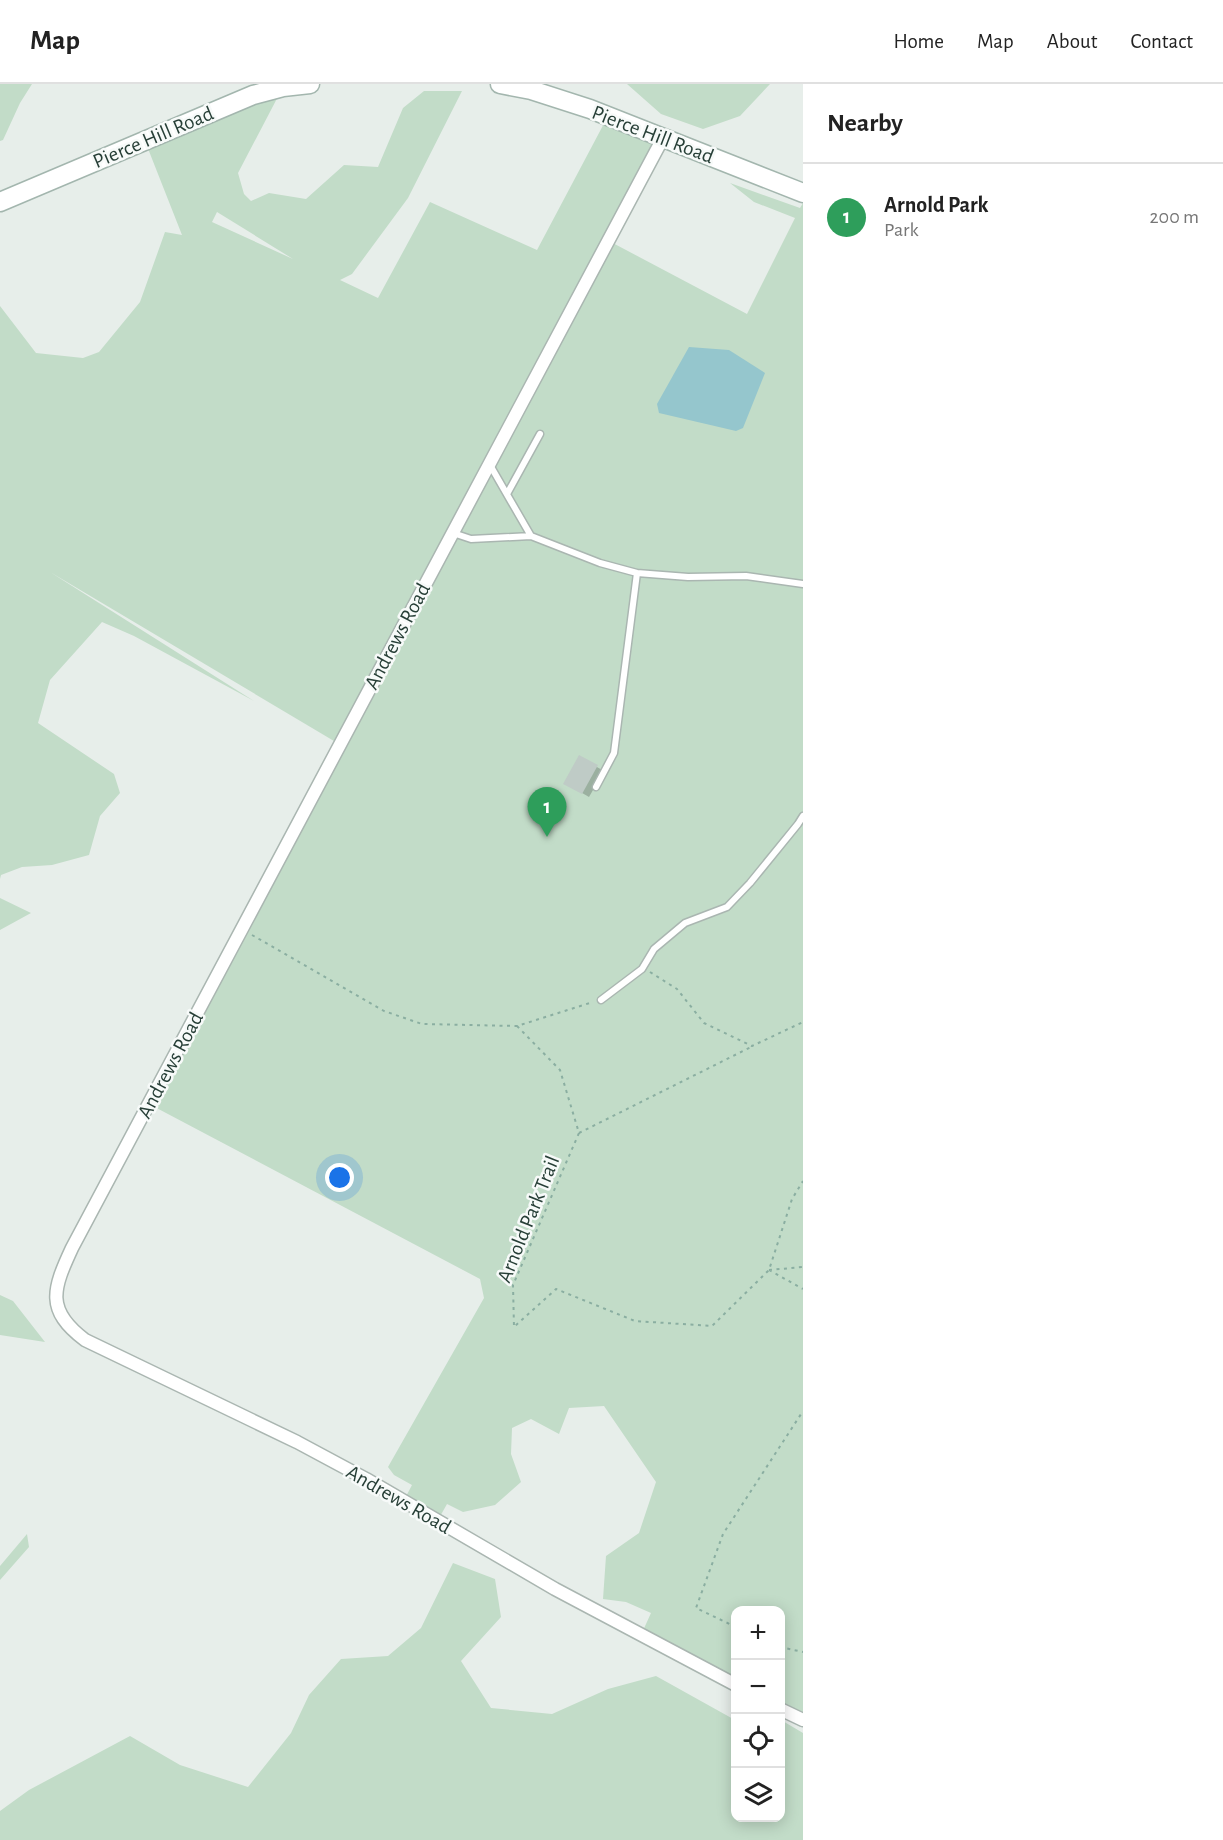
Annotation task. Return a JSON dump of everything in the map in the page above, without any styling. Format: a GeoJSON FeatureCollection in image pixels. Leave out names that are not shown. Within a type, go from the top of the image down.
{"type":"FeatureCollection","features":[{"type":"Feature","properties":{"kind":"street","name":"Pierce Hill Road"},"geometry":{"type":"LineString","coordinates":[[0,202],[253,95],[283,87],[310,84]]}},
{"type":"Feature","properties":{"kind":"street","name":"Pierce Hill Road"},"geometry":{"type":"LineString","coordinates":[[500,84],[531,90],[590,109],[803,193]]}},
{"type":"Feature","properties":{"kind":"street","name":"Andrews Road"},"geometry":{"type":"LineString","coordinates":[[663,138],[72,1248],[61,1273],[56,1295],[60,1314],[68,1328],[85,1341],[297,1442],[366,1479],[555,1589],[731,1683]]}},
{"type":"Feature","properties":{"kind":"street"},"geometry":{"type":"LineString","coordinates":[[785,1711],[803,1720]]}},
{"type":"Feature","properties":{"kind":"lane"},"geometry":{"type":"LineString","coordinates":[[507,494],[540,434]]}},
{"type":"Feature","properties":{"kind":"lane"},"geometry":{"type":"LineString","coordinates":[[490,465],[531,536]]}},
{"type":"Feature","properties":{"kind":"lane"},"geometry":{"type":"LineString","coordinates":[[453,533],[471,539],[531,536],[600,563],[637,573],[688,577],[746,576],[803,584]]}},
{"type":"Feature","properties":{"kind":"lane"},"geometry":{"type":"LineString","coordinates":[[596,788],[614,753],[637,573]]}},
{"type":"Feature","properties":{"kind":"lane"},"geometry":{"type":"LineString","coordinates":[[601,1000],[642,969],[654,949],[685,922],[727,907],[750,883],[803,816]]}},
{"type":"Feature","properties":{"kind":"path"},"geometry":{"type":"LineString","coordinates":[[242,929],[384,1011],[422,1024],[517,1026],[601,1000]]}},
{"type":"Feature","properties":{"kind":"path"},"geometry":{"type":"LineString","coordinates":[[642,969],[655,974],[677,989],[704,1023],[753,1046]]}},
{"type":"Feature","properties":{"kind":"path"},"geometry":{"type":"LineString","coordinates":[[517,1026],[560,1070],[579,1132],[803,1022]]}},
{"type":"Feature","properties":{"kind":"path","name":"Arnold Park Trail"},"geometry":{"type":"LineString","coordinates":[[579,1132],[513,1285],[514,1327],[556,1289],[635,1321],[712,1326],[769,1270],[792,1199],[803,1180]]}},
{"type":"Feature","properties":{"kind":"path"},"geometry":{"type":"LineString","coordinates":[[769,1270],[803,1268]]}},
{"type":"Feature","properties":{"kind":"path"},"geometry":{"type":"LineString","coordinates":[[769,1270],[803,1289]]}},
{"type":"Feature","properties":{"kind":"path"},"geometry":{"type":"LineString","coordinates":[[731,1625],[696,1608],[723,1534],[803,1411]]}},
{"type":"Feature","properties":{"kind":"path"},"geometry":{"type":"LineString","coordinates":[[785,1648],[803,1652]]}},
{"type":"Feature","properties":{"kind":"green space"},"geometry":{"type":"Polygon","coordinates":[[[0,84],[32,84],[20,103],[3,140],[0,141],[0,84]]]}},
{"type":"Feature","properties":{"kind":"green space"},"geometry":{"type":"Polygon","coordinates":[[[627,84],[770,84],[740,116],[703,129],[661,114],[627,84]]]}},
{"type":"Feature","properties":{"kind":"green space"},"geometry":{"type":"Polygon","coordinates":[[[283,87],[238,173],[244,194],[251,201],[269,193],[306,199],[344,165],[378,167],[403,108],[424,91],[462,91],[408,198],[352,274],[340,280],[378,298],[430,202],[537,250],[608,116],[663,138],[609,241],[747,314],[795,218],[754,202],[730,183],[800,208],[803,203],[803,1720],[785,1711],[785,1606],[731,1606],[731,1683],[641,1635],[651,1613],[626,1602],[603,1599],[606,1556],[639,1533],[656,1482],[604,1406],[569,1408],[559,1434],[531,1419],[512,1428],[511,1454],[521,1482],[495,1505],[463,1512],[447,1504],[438,1520],[402,1504],[412,1485],[394,1475],[388,1467],[484,1298],[480,1279],[149,1104],[339,744],[50,572],[254,701],[134,636],[102,622],[50,680],[38,723],[114,774],[120,793],[100,816],[89,855],[52,865],[22,867],[1,875],[0,879],[0,306],[36,353],[83,358],[99,352],[140,302],[165,232],[182,235],[145,141],[283,87]],[[217,212],[212,222],[293,259],[217,212]]]}},
{"type":"Feature","properties":{"kind":"green space"},"geometry":{"type":"Polygon","coordinates":[[[0,898],[31,913],[0,930],[0,898]]]}},
{"type":"Feature","properties":{"kind":"green space"},"geometry":{"type":"Polygon","coordinates":[[[0,1295],[13,1301],[45,1342],[0,1335],[0,1295]]]}},
{"type":"Feature","properties":{"kind":"green space"},"geometry":{"type":"Polygon","coordinates":[[[27,1534],[29,1547],[0,1580],[0,1566],[27,1534]]]}},
{"type":"Feature","properties":{"kind":"green space"},"geometry":{"type":"Polygon","coordinates":[[[453,1563],[495,1579],[501,1617],[461,1661],[491,1708],[552,1714],[608,1689],[656,1676],[731,1718],[731,1822],[785,1822],[785,1722],[803,1733],[803,1840],[0,1840],[0,1811],[29,1790],[130,1736],[180,1765],[248,1787],[291,1733],[309,1695],[341,1659],[388,1656],[421,1628],[453,1563]]]}},
{"type":"Feature","properties":{"kind":"water"},"geometry":{"type":"Polygon","coordinates":[[[689,347],[729,350],[765,373],[743,428],[736,431],[659,413],[657,404],[689,347]]]}},
{"type":"Feature","properties":{"kind":"building"},"geometry":{"type":"Polygon","coordinates":[[[579,755],[598,765],[582,794],[563,784],[579,755]]]}},
{"type":"Feature","properties":{"kind":"place","name":"Arnold Park"},"geometry":{"type":"Point","coordinates":[547,837]}}]}
